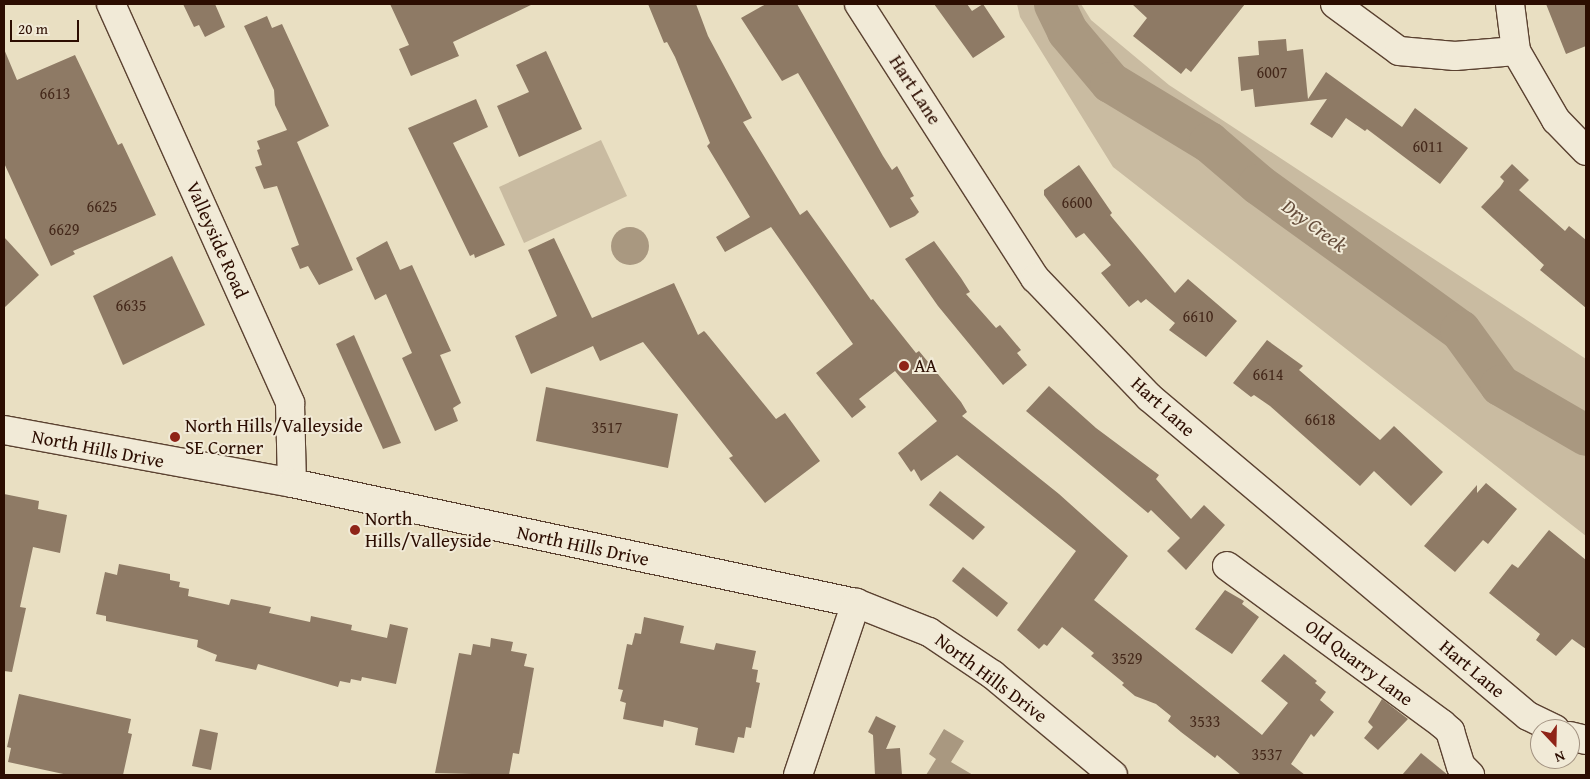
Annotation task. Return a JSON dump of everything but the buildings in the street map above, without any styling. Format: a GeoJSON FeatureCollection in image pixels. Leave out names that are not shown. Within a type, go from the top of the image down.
{"type":"FeatureCollection","features":[{"type":"Feature","properties":{"kind":"street","name":"Valleyside Road"},"geometry":{"type":"LineString","coordinates":[[111,4],[290,403],[292,484]]}},
{"type":"Feature","properties":{"kind":"street","name":"Hart Lane"},"geometry":{"type":"LineString","coordinates":[[859,4],[1035,278],[1136,383],[1528,716],[1534,719]]}},
{"type":"Feature","properties":{"kind":"street"},"geometry":{"type":"LineString","coordinates":[[1335,4],[1399,51],[1455,56],[1516,51]]}},
{"type":"Feature","properties":{"kind":"street"},"geometry":{"type":"LineString","coordinates":[[1510,4],[1516,51],[1556,120],[1586,151]]}},
{"type":"Feature","properties":{"kind":"street","name":"North Hills Drive"},"geometry":{"type":"LineString","coordinates":[[4,430],[292,484],[856,603],[929,632],[993,675],[1113,775]]}},
{"type":"Feature","properties":{"kind":"street","name":"Old Quarry Lane"},"geometry":{"type":"LineString","coordinates":[[1227,566],[1442,724],[1450,731],[1462,766],[1470,775]]}},
{"type":"Feature","properties":{"kind":"street"},"geometry":{"type":"LineString","coordinates":[[798,775],[856,603]]}},
{"type":"Feature","properties":{"kind":"shaded area"},"geometry":{"type":"Polygon","coordinates":[[[1017,4],[1081,4],[1091,20],[1169,85],[1586,359],[1586,536],[1113,167],[1020,17],[1017,4]]]}},
{"type":"Feature","properties":{"kind":"shaded area"},"geometry":{"type":"Polygon","coordinates":[[[601,140],[627,196],[524,243],[499,187],[601,140]]]}},
{"type":"Feature","properties":{"kind":"shaded area"},"geometry":{"type":"Polygon","coordinates":[[[630,227],[643,233],[649,246],[643,259],[630,265],[617,259],[611,246],[617,233],[630,227]]]}},
{"type":"Feature","properties":{"kind":"shaded area"},"geometry":{"type":"Polygon","coordinates":[[[944,729],[964,741],[951,762],[973,775],[926,775],[936,759],[929,754],[944,729]]]}},
{"type":"Feature","properties":{"kind":"waterway","name":"Dry Creek"},"geometry":{"type":"LineString","coordinates":[[1054,4],[1067,31],[1110,82],[1209,142],[1258,184],[1460,330],[1500,385],[1586,435]]}},
{"type":"Feature","properties":{"kind":"place","name":"AA"},"geometry":{"type":"Point","coordinates":[904,366]}},
{"type":"Feature","properties":{"kind":"place","name":"North Hills/Valleyside SE Corner"},"geometry":{"type":"Point","coordinates":[175,437]}},
{"type":"Feature","properties":{"kind":"place","name":"North Hills/Valleyside"},"geometry":{"type":"Point","coordinates":[355,530]}}]}
